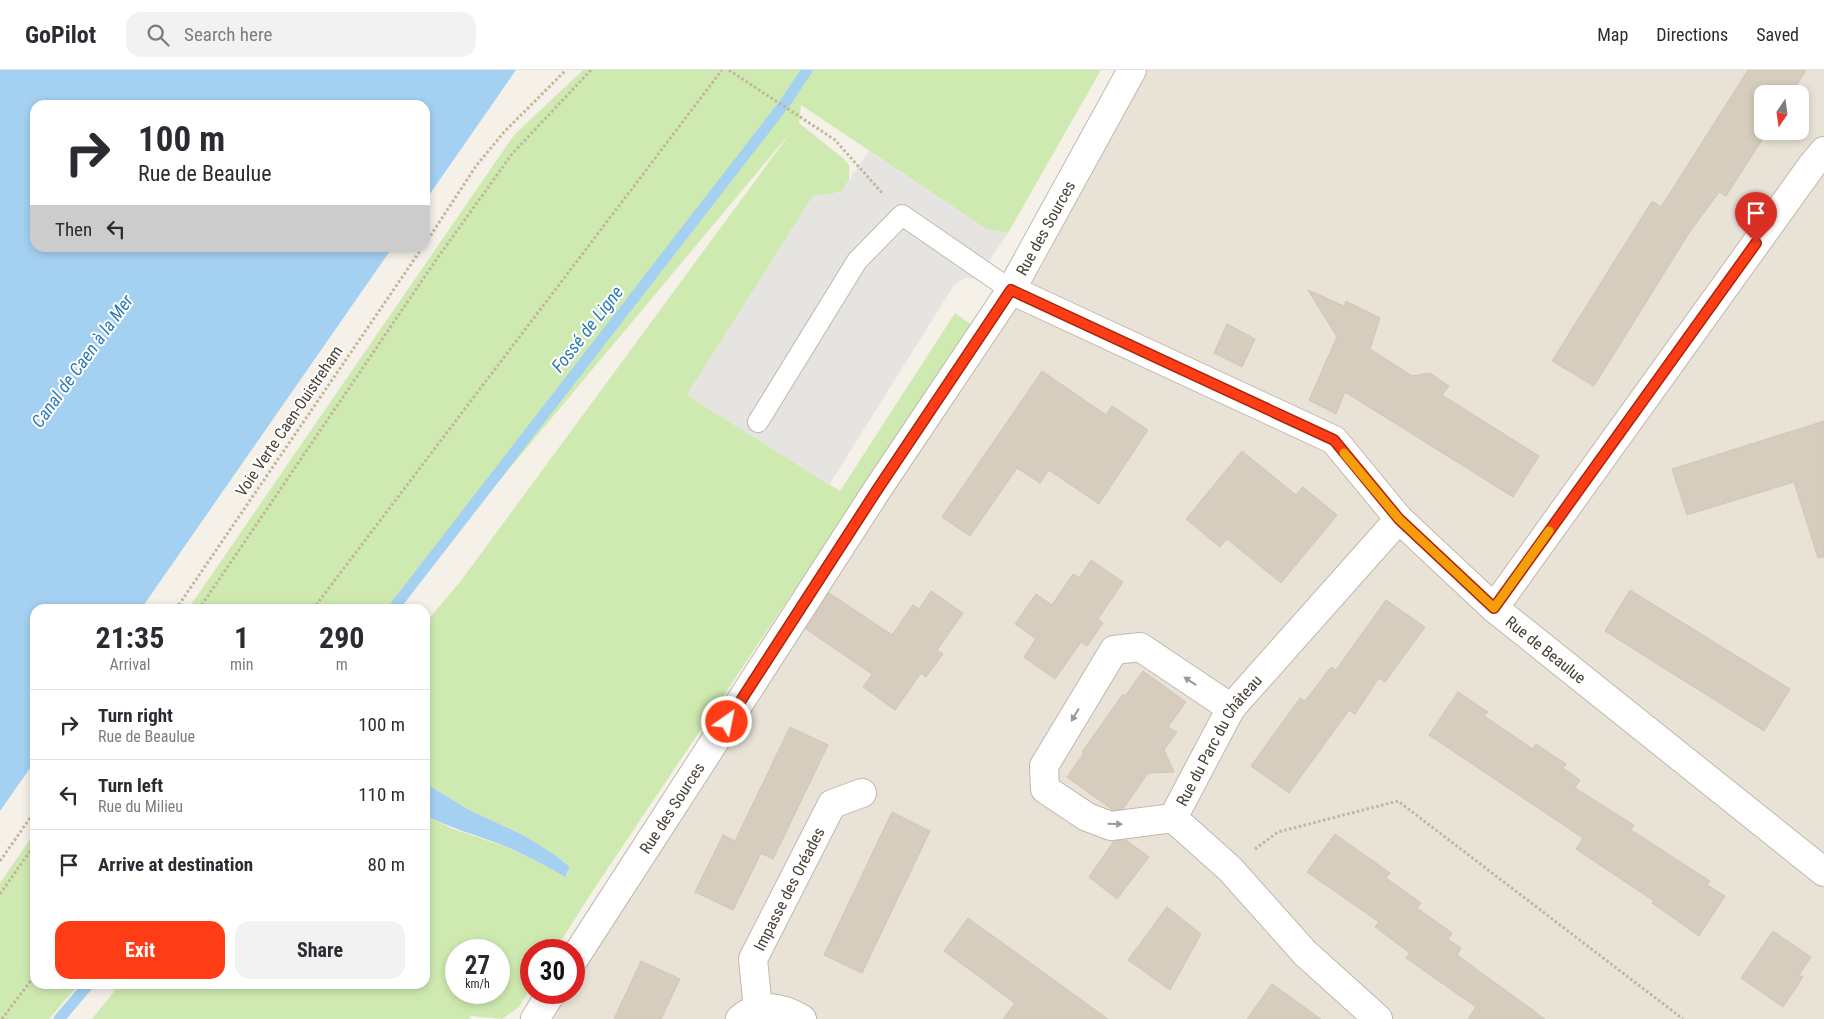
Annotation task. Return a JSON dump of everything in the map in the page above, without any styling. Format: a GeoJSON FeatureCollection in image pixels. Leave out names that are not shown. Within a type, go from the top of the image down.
{"type":"FeatureCollection","features":[{"type":"Feature","properties":{"kind":"street","name":"Rue des Sources"},"geometry":{"type":"LineString","coordinates":[[585,942],[877,490],[1011,290],[1132,70]]}},
{"type":"Feature","properties":{"kind":"street"},"geometry":{"type":"LineString","coordinates":[[1494,608],[1824,151]]}},
{"type":"Feature","properties":{"kind":"street","name":"Rue de Beaulue"},"geometry":{"type":"LineString","coordinates":[[1011,290],[1334,440],[1399,519],[1494,608],[1824,872]]}},
{"type":"Feature","properties":{"kind":"street","name":"Rue du Parc du Château"},"geometry":{"type":"LineString","coordinates":[[1378,1019],[1305,953],[1230,869],[1173,818],[1231,708],[1399,519]]}},
{"type":"Feature","properties":{"kind":"street"},"geometry":{"type":"LineString","coordinates":[[1173,818],[1112,826],[1087,817],[1045,789],[1044,766],[1114,650],[1140,647],[1231,708]]}},
{"type":"Feature","properties":{"kind":"street","name":"Impasse des Oréades"},"geometry":{"type":"LineString","coordinates":[[802,1019],[790,1011],[774,1008],[749,1014],[753,959],[832,804],[862,793]]}},
{"type":"Feature","properties":{"kind":"street"},"geometry":{"type":"LineString","coordinates":[[535,1019],[544,1004]]}},
{"type":"Feature","properties":{"kind":"lane"},"geometry":{"type":"LineString","coordinates":[[758,422],[857,261],[902,215],[1011,290]]}},
{"type":"Feature","properties":{"kind":"path"},"geometry":{"type":"LineString","coordinates":[[430,236],[476,166],[504,132],[566,70]]}},
{"type":"Feature","properties":{"kind":"path"},"geometry":{"type":"LineString","coordinates":[[202,604],[436,260],[512,154],[592,70]]}},
{"type":"Feature","properties":{"kind":"path"},"geometry":{"type":"LineString","coordinates":[[317,604],[722,70]]}},
{"type":"Feature","properties":{"kind":"path"},"geometry":{"type":"LineString","coordinates":[[729,70],[835,140],[902,215]]}},
{"type":"Feature","properties":{"kind":"path","name":"Voie Verte Caen-Ouistreham"},"geometry":{"type":"LineString","coordinates":[[179,604],[419,252]]}},
{"type":"Feature","properties":{"kind":"path"},"geometry":{"type":"LineString","coordinates":[[1230,869],[1278,832],[1398,801],[1683,1019]]}},
{"type":"Feature","properties":{"kind":"path"},"geometry":{"type":"LineString","coordinates":[[0,862],[30,818]]}},
{"type":"Feature","properties":{"kind":"path"},"geometry":{"type":"LineString","coordinates":[[0,894],[30,851]]}},
{"type":"Feature","properties":{"kind":"path"},"geometry":{"type":"LineString","coordinates":[[2,1019],[30,982]]}},
{"type":"Feature","properties":{"kind":"shaded area"},"geometry":{"type":"Polygon","coordinates":[[[1143,70],[1824,70],[1824,1019],[519,1019],[529,1004],[585,1004],[585,939],[580,939],[609,884],[1042,266],[1143,70]]]}},
{"type":"Feature","properties":{"kind":"shaded area"},"geometry":{"type":"Polygon","coordinates":[[[869,151],[986,229],[1008,233],[977,279],[965,278],[954,285],[829,485],[687,395],[813,196],[841,192],[869,151]]]}},
{"type":"Feature","properties":{"kind":"green space"},"geometry":{"type":"Polygon","coordinates":[[[583,70],[1101,70],[1008,233],[986,229],[801,105],[799,123],[844,159],[849,165],[849,180],[841,192],[813,196],[687,395],[840,491],[955,313],[972,325],[562,939],[520,939],[521,1004],[519,1007],[502,1019],[471,1016],[469,1019],[92,1019],[116,989],[430,989],[430,818],[453,829],[503,846],[566,876],[570,867],[555,855],[525,836],[469,810],[430,786],[430,617],[460,582],[791,132],[396,604],[191,604],[514,135],[583,70]]]}},
{"type":"Feature","properties":{"kind":"green space"},"geometry":{"type":"Polygon","coordinates":[[[30,839],[30,989],[75,989],[49,1019],[0,1019],[0,883],[30,839]]]}},
{"type":"Feature","properties":{"kind":"water","name":"Canal de Caen à la Mer"},"geometry":{"type":"Polygon","coordinates":[[[0,70],[516,70],[430,194],[430,100],[30,100],[30,252],[389,252],[144,604],[30,604],[30,768],[0,811],[0,70]]]}},
{"type":"Feature","properties":{"kind":"water"},"geometry":{"type":"Polygon","coordinates":[[[430,786],[469,810],[525,836],[570,867],[565,877],[510,848],[430,818],[430,786]]]}},
{"type":"Feature","properties":{"kind":"building"},"geometry":{"type":"Polygon","coordinates":[[[1748,70],[1806,70],[1797,85],[1754,85],[1754,140],[1762,140],[1726,196],[1719,192],[1689,233],[1594,386],[1552,361],[1652,201],[1661,207],[1748,70]]]}},
{"type":"Feature","properties":{"kind":"building"},"geometry":{"type":"Polygon","coordinates":[[[1308,290],[1344,306],[1346,301],[1380,318],[1370,349],[1412,376],[1430,373],[1449,386],[1442,395],[1539,456],[1513,497],[1345,392],[1336,414],[1309,400],[1337,337],[1308,290]]]}},
{"type":"Feature","properties":{"kind":"building"},"geometry":{"type":"Polygon","coordinates":[[[1227,324],[1255,339],[1242,367],[1214,353],[1227,324]]]}},
{"type":"Feature","properties":{"kind":"building"},"geometry":{"type":"Polygon","coordinates":[[[1042,371],[1106,415],[1112,406],[1148,430],[1099,504],[1049,470],[1040,483],[1017,468],[970,536],[942,517],[1042,371]]]}},
{"type":"Feature","properties":{"kind":"building"},"geometry":{"type":"Polygon","coordinates":[[[1824,421],[1824,557],[1818,558],[1794,482],[1687,515],[1672,469],[1824,421]]]}},
{"type":"Feature","properties":{"kind":"building"},"geometry":{"type":"Polygon","coordinates":[[[1242,451],[1296,495],[1303,487],[1337,515],[1281,583],[1227,539],[1220,547],[1186,519],[1242,451]]]}},
{"type":"Feature","properties":{"kind":"building"},"geometry":{"type":"Polygon","coordinates":[[[1091,560],[1123,582],[1098,619],[1103,623],[1087,646],[1081,642],[1055,679],[1024,657],[1036,639],[1015,624],[1036,594],[1052,605],[1073,574],[1079,578],[1091,560]]]}},
{"type":"Feature","properties":{"kind":"building"},"geometry":{"type":"Polygon","coordinates":[[[1630,590],[1790,689],[1764,731],[1605,631],[1630,590]]]}},
{"type":"Feature","properties":{"kind":"building"},"geometry":{"type":"Polygon","coordinates":[[[931,591],[963,613],[937,650],[943,654],[926,677],[921,673],[895,710],[863,687],[872,674],[806,629],[829,593],[892,635],[913,605],[919,609],[931,591]]]}},
{"type":"Feature","properties":{"kind":"building"},"geometry":{"type":"Polygon","coordinates":[[[1386,600],[1425,627],[1385,682],[1379,678],[1355,714],[1349,710],[1289,793],[1251,766],[1300,698],[1305,701],[1331,667],[1336,670],[1386,600]]]}},
{"type":"Feature","properties":{"kind":"building"},"geometry":{"type":"Polygon","coordinates":[[[1143,671],[1186,702],[1168,727],[1177,732],[1164,750],[1174,772],[1148,773],[1123,809],[1113,810],[1067,777],[1084,753],[1082,752],[1123,694],[1125,696],[1143,671]]]}},
{"type":"Feature","properties":{"kind":"building"},"geometry":{"type":"Polygon","coordinates":[[[1458,692],[1488,712],[1484,716],[1533,749],[1536,744],[1566,764],[1563,768],[1580,780],[1575,788],[1634,825],[1631,830],[1710,881],[1707,885],[1725,896],[1699,936],[1652,903],[1654,901],[1576,849],[1583,838],[1429,735],[1458,692]]]}},
{"type":"Feature","properties":{"kind":"building"},"geometry":{"type":"Polygon","coordinates":[[[790,727],[828,745],[773,859],[761,853],[733,910],[695,892],[723,835],[735,841],[790,727]]]}},
{"type":"Feature","properties":{"kind":"building"},"geometry":{"type":"Polygon","coordinates":[[[892,812],[930,831],[862,973],[824,955],[892,812]]]}},
{"type":"Feature","properties":{"kind":"building"},"geometry":{"type":"Polygon","coordinates":[[[1335,834],[1390,873],[1386,878],[1421,903],[1417,908],[1452,933],[1448,939],[1461,948],[1457,955],[1545,1019],[1468,1019],[1476,1007],[1406,958],[1410,953],[1375,927],[1379,922],[1307,872],[1335,834]]]}},
{"type":"Feature","properties":{"kind":"building"},"geometry":{"type":"Polygon","coordinates":[[[1126,840],[1149,857],[1117,899],[1089,877],[1114,841],[1126,840]]]}},
{"type":"Feature","properties":{"kind":"building"},"geometry":{"type":"Polygon","coordinates":[[[1167,907],[1201,934],[1170,990],[1128,960],[1167,907]]]}},
{"type":"Feature","properties":{"kind":"building"},"geometry":{"type":"Polygon","coordinates":[[[968,918],[1108,1019],[1003,1019],[1015,1003],[944,951],[968,918]]]}},
{"type":"Feature","properties":{"kind":"building"},"geometry":{"type":"Polygon","coordinates":[[[1773,931],[1811,957],[1799,975],[1803,977],[1783,1007],[1741,978],[1773,931]]]}},
{"type":"Feature","properties":{"kind":"building"},"geometry":{"type":"Polygon","coordinates":[[[641,961],[680,979],[661,1019],[614,1019],[641,961]]]}},
{"type":"Feature","properties":{"kind":"building"},"geometry":{"type":"Polygon","coordinates":[[[1272,984],[1321,1019],[1247,1019],[1272,984]]]}},
{"type":"Feature","properties":{"kind":"waterway","name":"Fossé de Ligne"},"geometry":{"type":"LineString","coordinates":[[397,604],[785,103],[807,70]]}},
{"type":"Feature","properties":{"kind":"waterway","name":"Fossé de Ligne"},"geometry":{"type":"LineString","coordinates":[[59,1019],[85,989]]}},
{"type":"Feature","properties":{"kind":"slow traffic"},"geometry":{"type":"LineString","coordinates":[[1344,453],[1399,519],[1494,608],[1549,531]]}},
{"type":"Feature","properties":{"kind":"route"},"geometry":{"type":"LineString","coordinates":[[727,722],[877,490],[1011,290],[1334,440],[1399,519],[1494,608],[1756,243]]}}]}
